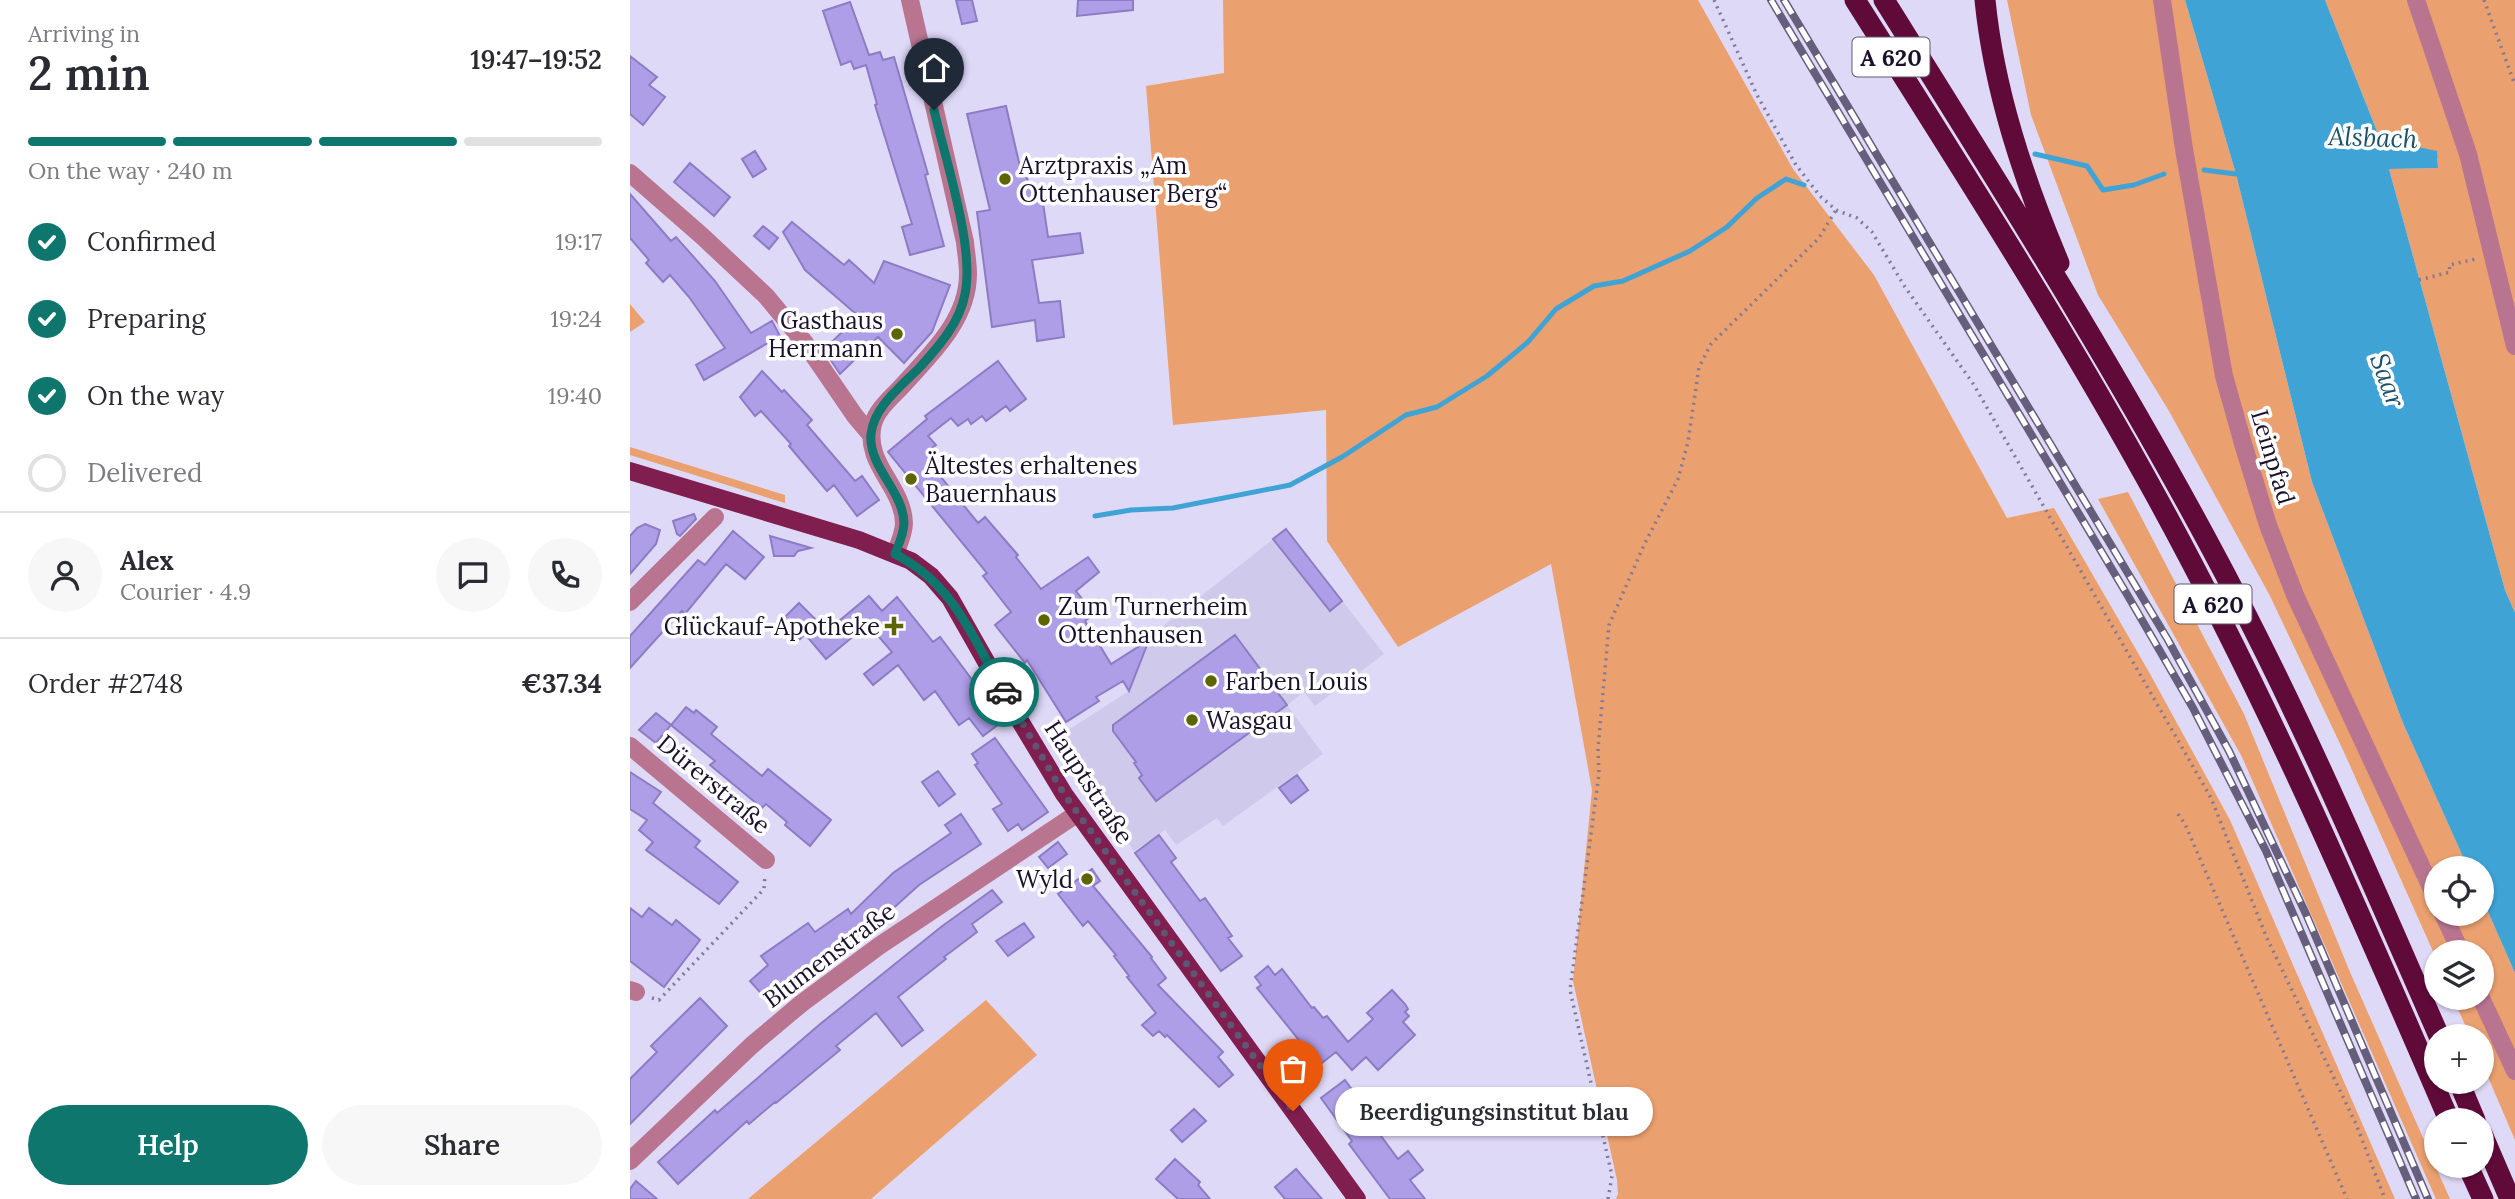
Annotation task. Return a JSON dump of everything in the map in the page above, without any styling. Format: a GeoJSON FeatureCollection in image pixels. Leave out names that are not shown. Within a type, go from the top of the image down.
{"type":"FeatureCollection","features":[{"type":"Feature","properties":{"kind":"highway","name":"A 620"},"geometry":{"type":"LineString","coordinates":[[1855,0],[2072,352],[2162,507],[2271,717],[2444,1108]]}},
{"type":"Feature","properties":{"kind":"highway","name":"A 620"},"geometry":{"type":"LineString","coordinates":[[1884,0],[2097,345],[2184,497],[2296,714],[2434,1024]]}},
{"type":"Feature","properties":{"kind":"highway"},"geometry":{"type":"LineString","coordinates":[[1985,0],[1992,48],[2020,160],[2047,234],[2097,345]]}},
{"type":"Feature","properties":{"kind":"highway"},"geometry":{"type":"LineString","coordinates":[[2494,1162],[2510,1199]]}},
{"type":"Feature","properties":{"kind":"highway"},"geometry":{"type":"LineString","coordinates":[[2473,1178],[2483,1199]]}},
{"type":"Feature","properties":{"kind":"main road","name":"Hauptstraße"},"geometry":{"type":"LineString","coordinates":[[630,471],[859,540],[895,554],[931,576],[950,598],[1028,736],[1078,813],[1357,1199]]}},
{"type":"Feature","properties":{"kind":"street"},"geometry":{"type":"LineString","coordinates":[[895,554],[904,523],[901,510],[875,458],[871,435],[873,420],[934,351],[954,324],[965,296],[968,275],[965,242],[910,0]]}},
{"type":"Feature","properties":{"kind":"street","name":"Leinpfad"},"geometry":{"type":"LineString","coordinates":[[2162,0],[2184,149],[2224,376],[2244,447],[2268,525],[2295,595],[2424,872]]}},
{"type":"Feature","properties":{"kind":"street"},"geometry":{"type":"LineString","coordinates":[[2416,0],[2468,154],[2515,346]]}},
{"type":"Feature","properties":{"kind":"street"},"geometry":{"type":"LineString","coordinates":[[630,173],[766,296],[805,344],[871,435]]}},
{"type":"Feature","properties":{"kind":"street"},"geometry":{"type":"LineString","coordinates":[[630,602],[715,517]]}},
{"type":"Feature","properties":{"kind":"street","name":"Dürerstraße"},"geometry":{"type":"LineString","coordinates":[[630,746],[766,860]]}},
{"type":"Feature","properties":{"kind":"street","name":"Blumenstraße"},"geometry":{"type":"LineString","coordinates":[[630,1161],[752,1045],[802,1003],[879,946],[1078,813]]}},
{"type":"Feature","properties":{"kind":"street"},"geometry":{"type":"LineString","coordinates":[[2487,1010],[2515,1072]]}},
{"type":"Feature","properties":{"kind":"path"},"geometry":{"type":"LineString","coordinates":[[1714,0],[1757,95],[1797,165],[1820,196],[1836,210],[1857,218],[1872,232],[1905,287],[1974,385],[2211,798],[2266,936],[2356,1124],[2385,1199]]}},
{"type":"Feature","properties":{"kind":"path"},"geometry":{"type":"LineString","coordinates":[[2484,0],[2515,85]]}},
{"type":"Feature","properties":{"kind":"path"},"geometry":{"type":"LineString","coordinates":[[1608,1199],[1612,1176],[1570,990],[1599,774],[1598,749],[1609,625],[1653,526],[1678,479],[1688,442],[1699,367],[1711,344],[1819,238],[1836,210]]}},
{"type":"Feature","properties":{"kind":"path"},"geometry":{"type":"LineString","coordinates":[[2419,280],[2451,272],[2449,265],[2493,255]]}},
{"type":"Feature","properties":{"kind":"path"},"geometry":{"type":"LineString","coordinates":[[2178,814],[2190,836],[2347,1199]]}},
{"type":"Feature","properties":{"kind":"path"},"geometry":{"type":"LineString","coordinates":[[659,1000],[764,890]]}},
{"type":"Feature","properties":{"kind":"shaded area"},"geometry":{"type":"Polygon","coordinates":[[[1223,0],[1698,0],[1793,169],[1874,275],[2007,518],[2054,508],[2149,672],[2230,820],[2395,1199],[1616,1199],[1617,1180],[1573,981],[1592,790],[1551,564],[1398,647],[1327,541],[1326,410],[1173,425],[1146,86],[1224,73],[1223,0]]]}},
{"type":"Feature","properties":{"kind":"shaded area"},"geometry":{"type":"Polygon","coordinates":[[[2007,0],[2185,0],[2236,174],[2312,482],[2403,723],[2463,856],[2424,856],[2424,926],[2494,925],[2515,973],[2515,1140],[2494,1091],[2494,1024],[2465,1024],[2458,1010],[2494,1010],[2494,940],[2428,940],[2270,596],[2169,411],[2098,295],[2031,115],[2007,0]]]}},
{"type":"Feature","properties":{"kind":"shaded area"},"geometry":{"type":"Polygon","coordinates":[[[2325,0],[2515,0],[2515,613],[2505,590],[2389,169],[2438,168],[2438,159],[2380,139],[2325,0]]]}},
{"type":"Feature","properties":{"kind":"shaded area"},"geometry":{"type":"Polygon","coordinates":[[[630,304],[645,322],[630,332],[630,304]]]}},
{"type":"Feature","properties":{"kind":"shaded area"},"geometry":{"type":"Polygon","coordinates":[[[630,447],[785,495],[785,503],[630,455],[630,447]]]}},
{"type":"Feature","properties":{"kind":"shaded area"},"geometry":{"type":"Polygon","coordinates":[[[2128,492],[2244,714],[2350,972],[2424,1140],[2424,1172],[2242,757],[2098,499],[2128,492]]]}},
{"type":"Feature","properties":{"kind":"shaded area"},"geometry":{"type":"Polygon","coordinates":[[[1286,529],[1384,654],[1315,706],[1304,692],[1287,705],[1323,754],[1223,826],[1217,818],[1176,845],[1165,830],[1134,851],[1056,738],[1129,691],[1153,634],[1286,529]]]}},
{"type":"Feature","properties":{"kind":"shaded area"},"geometry":{"type":"Polygon","coordinates":[[[986,1000],[1037,1055],[871,1199],[748,1199],[986,1000]]]}},
{"type":"Feature","properties":{"kind":"shaded area"},"geometry":{"type":"Polygon","coordinates":[[[2427,1178],[2441,1178],[2450,1199],[2436,1199],[2427,1178]]]}},
{"type":"Feature","properties":{"kind":"water"},"geometry":{"type":"Polygon","coordinates":[[[2185,0],[2325,0],[2380,139],[2437,151],[2438,168],[2389,169],[2505,590],[2515,613],[2515,973],[2494,925],[2494,856],[2463,856],[2403,723],[2312,482],[2236,174],[2185,0]]]}},
{"type":"Feature","properties":{"kind":"building"},"geometry":{"type":"Polygon","coordinates":[[[956,0],[972,0],[977,21],[962,24],[956,0]]]}},
{"type":"Feature","properties":{"kind":"building"},"geometry":{"type":"Polygon","coordinates":[[[1078,0],[1133,0],[1133,10],[1077,16],[1078,0]]]}},
{"type":"Feature","properties":{"kind":"building"},"geometry":{"type":"Polygon","coordinates":[[[850,2],[869,55],[880,52],[883,60],[894,57],[928,174],[925,175],[944,246],[910,255],[902,227],[912,224],[875,105],[877,104],[866,65],[854,69],[851,61],[841,65],[823,11],[850,2]]]}},
{"type":"Feature","properties":{"kind":"building"},"geometry":{"type":"Polygon","coordinates":[[[630,56],[657,77],[649,85],[665,97],[643,125],[630,114],[630,56]]]}},
{"type":"Feature","properties":{"kind":"building"},"geometry":{"type":"Polygon","coordinates":[[[1006,106],[1020,167],[1023,166],[1033,196],[1042,196],[1048,237],[1080,233],[1083,253],[1032,260],[1039,303],[1060,301],[1064,337],[1037,341],[1035,320],[992,327],[977,212],[990,210],[967,114],[1006,106]]]}},
{"type":"Feature","properties":{"kind":"building"},"geometry":{"type":"Polygon","coordinates":[[[755,151],[766,169],[753,177],[742,159],[755,151]]]}},
{"type":"Feature","properties":{"kind":"building"},"geometry":{"type":"Polygon","coordinates":[[[690,163],[730,197],[714,216],[674,182],[690,163]]]}},
{"type":"Feature","properties":{"kind":"building"},"geometry":{"type":"Polygon","coordinates":[[[630,194],[671,241],[676,237],[715,281],[751,333],[772,321],[780,336],[704,380],[696,365],[725,348],[670,275],[663,282],[646,263],[649,260],[630,238],[630,194]]]}},
{"type":"Feature","properties":{"kind":"building"},"geometry":{"type":"Polygon","coordinates":[[[792,222],[844,265],[849,260],[874,283],[884,261],[950,285],[932,332],[904,363],[878,337],[840,374],[824,350],[861,313],[856,314],[805,270],[783,232],[792,222]]]}},
{"type":"Feature","properties":{"kind":"building"},"geometry":{"type":"Polygon","coordinates":[[[763,226],[778,238],[769,249],[754,236],[763,226]]]}},
{"type":"Feature","properties":{"kind":"building"},"geometry":{"type":"Polygon","coordinates":[[[998,361],[1026,399],[1010,411],[1006,406],[986,421],[982,416],[971,424],[968,419],[958,426],[951,418],[928,436],[936,445],[928,451],[942,466],[936,471],[978,523],[985,517],[1018,555],[1016,557],[1041,589],[1088,557],[1099,572],[1076,591],[1094,614],[1085,621],[1111,664],[1149,640],[1129,691],[1123,681],[1096,697],[1099,701],[1066,722],[1027,660],[1025,663],[995,625],[1011,612],[983,576],[987,573],[888,452],[927,419],[925,416],[998,361]]]}},
{"type":"Feature","properties":{"kind":"building"},"geometry":{"type":"Polygon","coordinates":[[[762,371],[812,420],[807,425],[855,481],[862,476],[879,500],[857,516],[834,485],[827,491],[789,446],[791,444],[761,411],[755,416],[740,397],[762,371]]]}},
{"type":"Feature","properties":{"kind":"building"},"geometry":{"type":"Polygon","coordinates":[[[694,514],[696,519],[680,536],[677,534],[673,521],[694,514]]]}},
{"type":"Feature","properties":{"kind":"building"},"geometry":{"type":"Polygon","coordinates":[[[645,524],[660,530],[656,544],[630,574],[630,536],[645,524]]]}},
{"type":"Feature","properties":{"kind":"building"},"geometry":{"type":"Polygon","coordinates":[[[1286,529],[1342,601],[1330,611],[1273,539],[1286,529]]]}},
{"type":"Feature","properties":{"kind":"building"},"geometry":{"type":"Polygon","coordinates":[[[733,531],[764,557],[745,579],[726,564],[685,614],[682,611],[630,668],[630,636],[698,560],[705,565],[733,531]]]}},
{"type":"Feature","properties":{"kind":"building"},"geometry":{"type":"Polygon","coordinates":[[[770,536],[811,548],[798,551],[794,556],[774,556],[770,536]]]}},
{"type":"Feature","properties":{"kind":"building"},"geometry":{"type":"Polygon","coordinates":[[[869,596],[882,611],[897,597],[933,642],[940,637],[1003,721],[983,736],[969,718],[959,725],[935,691],[924,700],[898,665],[873,685],[864,674],[892,652],[868,624],[826,659],[805,634],[800,639],[781,621],[799,603],[827,631],[869,596]]]}},
{"type":"Feature","properties":{"kind":"building","name":"Wasgau"},"geometry":{"type":"Polygon","coordinates":[[[1235,635],[1287,705],[1156,801],[1139,778],[1142,775],[1134,763],[1136,762],[1113,731],[1113,725],[1235,635]]]}},
{"type":"Feature","properties":{"kind":"building"},"geometry":{"type":"Polygon","coordinates":[[[686,707],[694,713],[696,710],[717,727],[711,734],[762,776],[768,769],[831,820],[810,846],[766,804],[762,808],[710,765],[715,761],[671,725],[686,707]]]}},
{"type":"Feature","properties":{"kind":"building"},"geometry":{"type":"Polygon","coordinates":[[[656,713],[671,725],[656,743],[639,730],[656,713]]]}},
{"type":"Feature","properties":{"kind":"building"},"geometry":{"type":"Polygon","coordinates":[[[995,738],[1048,812],[1022,830],[1018,824],[1008,831],[993,809],[1002,804],[975,765],[978,763],[972,754],[995,738]]]}},
{"type":"Feature","properties":{"kind":"building"},"geometry":{"type":"Polygon","coordinates":[[[938,771],[955,794],[939,806],[922,782],[938,771]]]}},
{"type":"Feature","properties":{"kind":"building"},"geometry":{"type":"Polygon","coordinates":[[[630,772],[661,792],[653,803],[700,841],[695,847],[738,882],[719,904],[646,850],[653,842],[639,830],[647,820],[630,809],[630,772]]]}},
{"type":"Feature","properties":{"kind":"building"},"geometry":{"type":"Polygon","coordinates":[[[1297,775],[1308,790],[1291,803],[1279,788],[1297,775]]]}},
{"type":"Feature","properties":{"kind":"building"},"geometry":{"type":"Polygon","coordinates":[[[961,814],[981,844],[919,885],[876,924],[770,1003],[750,981],[768,965],[761,956],[808,923],[815,932],[848,909],[851,914],[893,873],[951,833],[945,825],[961,814]]]}},
{"type":"Feature","properties":{"kind":"building"},"geometry":{"type":"Polygon","coordinates":[[[1159,835],[1176,858],[1171,862],[1200,901],[1205,898],[1232,936],[1228,938],[1242,956],[1221,971],[1135,853],[1159,835]]]}},
{"type":"Feature","properties":{"kind":"building"},"geometry":{"type":"Polygon","coordinates":[[[1058,842],[1067,854],[1048,868],[1039,857],[1058,842]]]}},
{"type":"Feature","properties":{"kind":"building"},"geometry":{"type":"Polygon","coordinates":[[[1092,869],[1100,881],[1093,886],[1166,978],[1158,985],[1223,1052],[1218,1057],[1233,1075],[1219,1087],[1167,1035],[1165,1037],[1159,1031],[1153,1036],[1142,1025],[1156,1013],[1127,977],[1129,976],[1114,956],[1116,955],[1088,921],[1083,926],[1058,894],[1092,869]]]}},
{"type":"Feature","properties":{"kind":"building"},"geometry":{"type":"Polygon","coordinates":[[[992,890],[1002,902],[972,924],[977,932],[898,997],[923,1030],[902,1046],[876,1013],[836,1046],[840,1050],[749,1124],[747,1121],[678,1184],[658,1162],[715,1110],[717,1113],[819,1025],[941,927],[992,890]]]}},
{"type":"Feature","properties":{"kind":"building"},"geometry":{"type":"Polygon","coordinates":[[[630,908],[642,917],[649,908],[672,925],[676,920],[700,940],[664,987],[630,961],[630,908]]]}},
{"type":"Feature","properties":{"kind":"building"},"geometry":{"type":"Polygon","coordinates":[[[1024,923],[1034,937],[1008,956],[996,941],[1024,923]]]}},
{"type":"Feature","properties":{"kind":"building"},"geometry":{"type":"Polygon","coordinates":[[[1268,966],[1275,975],[1282,969],[1312,1008],[1323,1018],[1327,1016],[1348,1042],[1373,1019],[1367,1013],[1392,990],[1408,1009],[1405,1012],[1409,1016],[1403,1022],[1415,1035],[1378,1070],[1366,1057],[1352,1070],[1336,1052],[1319,1065],[1257,988],[1261,985],[1255,977],[1268,966]]]}},
{"type":"Feature","properties":{"kind":"building"},"geometry":{"type":"Polygon","coordinates":[[[700,998],[727,1026],[630,1124],[630,1079],[657,1052],[651,1046],[700,998]]]}},
{"type":"Feature","properties":{"kind":"building"},"geometry":{"type":"Polygon","coordinates":[[[1345,1080],[1364,1106],[1382,1092],[1392,1103],[1373,1125],[1398,1159],[1408,1151],[1423,1170],[1410,1180],[1425,1199],[1390,1199],[1349,1144],[1352,1141],[1321,1098],[1345,1080]]]}},
{"type":"Feature","properties":{"kind":"building"},"geometry":{"type":"Polygon","coordinates":[[[1194,1109],[1206,1121],[1182,1142],[1171,1130],[1194,1109]]]}},
{"type":"Feature","properties":{"kind":"building"},"geometry":{"type":"Polygon","coordinates":[[[1175,1159],[1200,1182],[1198,1185],[1210,1199],[1178,1199],[1156,1179],[1175,1159]]]}},
{"type":"Feature","properties":{"kind":"building"},"geometry":{"type":"Polygon","coordinates":[[[1296,1169],[1322,1199],[1285,1199],[1275,1187],[1296,1169]]]}},
{"type":"Feature","properties":{"kind":"building"},"geometry":{"type":"Polygon","coordinates":[[[636,1181],[657,1199],[630,1199],[630,1189],[636,1181]]]}},
{"type":"Feature","properties":{"kind":"waterway"},"geometry":{"type":"LineString","coordinates":[[2035,154],[2087,166],[2103,190],[2134,185],[2164,174]]}},
{"type":"Feature","properties":{"kind":"waterway"},"geometry":{"type":"LineString","coordinates":[[2204,170],[2236,174],[2242,172]]}},
{"type":"Feature","properties":{"kind":"waterway"},"geometry":{"type":"LineString","coordinates":[[1095,516],[1131,510],[1173,508],[1290,485],[1342,457],[1406,415],[1437,407],[1487,376],[1528,342],[1556,309],[1594,286],[1623,281],[1690,251],[1727,227],[1757,198],[1786,179],[1804,185]]}},
{"type":"Feature","properties":{"kind":"railway"},"geometry":{"type":"LineString","coordinates":[[1771,0],[2193,708],[2266,851],[2416,1199]]}},
{"type":"Feature","properties":{"kind":"railway"},"geometry":{"type":"LineString","coordinates":[[1784,0],[2168,640],[2229,751],[2306,914],[2428,1199]]}},
{"type":"Feature","properties":{"kind":"way so far"},"geometry":{"type":"LineString","coordinates":[[1004,692],[1064,794],[1293,1111]]}},
{"type":"Feature","properties":{"kind":"place","name":"Arztpraxis „Am Ottenhauser Berg“"},"geometry":{"type":"Point","coordinates":[1005,179]}},
{"type":"Feature","properties":{"kind":"place","name":"Gasthaus Herrmann"},"geometry":{"type":"Point","coordinates":[897,334]}},
{"type":"Feature","properties":{"kind":"place","name":"Ältestes erhaltenes Bauernhaus"},"geometry":{"type":"Point","coordinates":[911,479]}},
{"type":"Feature","properties":{"kind":"place","name":"Zum Turnerheim Ottenhausen"},"geometry":{"type":"Point","coordinates":[1044,620]}},
{"type":"Feature","properties":{"kind":"place","name":"Glückauf-Apotheke"},"geometry":{"type":"Point","coordinates":[894,626]}},
{"type":"Feature","properties":{"kind":"place","name":"Farben Louis"},"geometry":{"type":"Point","coordinates":[1211,681]}},
{"type":"Feature","properties":{"kind":"place","name":"Wasgau"},"geometry":{"type":"Point","coordinates":[1192,720]}},
{"type":"Feature","properties":{"kind":"place","name":"Wyld"},"geometry":{"type":"Point","coordinates":[1087,879]}},
{"type":"Feature","properties":{"kind":"place","name":"Beerdigungsinstitut blau"},"geometry":{"type":"Point","coordinates":[1293,1111]}},
{"type":"Feature","properties":{"kind":"route"},"geometry":{"type":"LineString","coordinates":[[934,110],[965,242],[968,275],[965,296],[954,324],[934,351],[873,420],[872,449],[879,468],[897,499],[904,523],[895,554],[911,561],[931,576],[950,598],[1004,692]]}},
{"type":"Feature","properties":{"kind":"water label","name":"Alsbach"},"geometry":{"type":"Point","coordinates":[2373,137]}},
{"type":"Feature","properties":{"kind":"water label","name":"Saar"},"geometry":{"type":"Point","coordinates":[2388,380]}}]}
